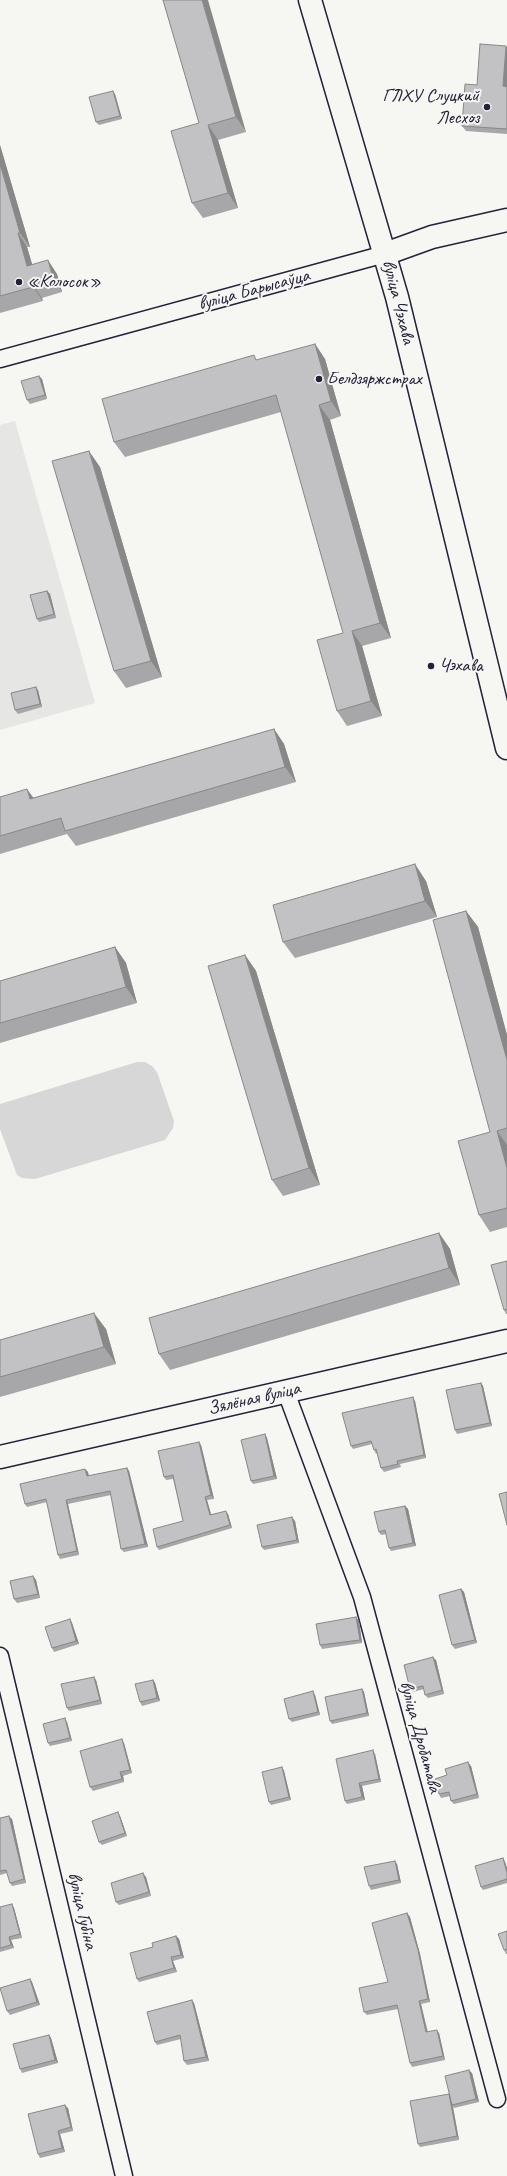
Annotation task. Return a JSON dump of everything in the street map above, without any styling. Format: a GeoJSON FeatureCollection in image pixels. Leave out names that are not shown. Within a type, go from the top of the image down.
{"type":"FeatureCollection","features":[{"type":"Feature","properties":{"kind":"main road","name":"вуліца Чэхава"},"geometry":{"type":"LineString","coordinates":[[310,0],[385,254],[507,748]]}},
{"type":"Feature","properties":{"kind":"main road","name":"вуліца Барысаўца"},"geometry":{"type":"LineString","coordinates":[[385,254],[432,237],[507,220]]}},
{"type":"Feature","properties":{"kind":"main road","name":"Зялёная вуліца"},"geometry":{"type":"LineString","coordinates":[[0,1457],[507,1341]]}},
{"type":"Feature","properties":{"kind":"street","name":"вуліца Барысаўца"},"geometry":{"type":"LineString","coordinates":[[0,359],[385,254]]}},
{"type":"Feature","properties":{"kind":"street","name":"вуліца Дробатава"},"geometry":{"type":"LineString","coordinates":[[286,1392],[362,1597],[497,2099]]}},
{"type":"Feature","properties":{"kind":"street","name":"вуліца Губіна"},"geometry":{"type":"LineString","coordinates":[[0,1656],[124,2176]]}},
{"type":"Feature","properties":{"kind":"shaded area"},"geometry":{"type":"Polygon","coordinates":[[[15,421],[95,703],[0,730],[0,425],[15,421]]]}},
{"type":"Feature","properties":{"kind":"shaded area"},"geometry":{"type":"Polygon","coordinates":[[[137,1062],[145,1062],[152,1066],[157,1072],[174,1121],[173,1128],[165,1140],[35,1179],[22,1178],[17,1175],[0,1129],[0,1104],[137,1062]]]}},
{"type":"Feature","properties":{"kind":"building"},"geometry":{"type":"Polygon","coordinates":[[[163,0],[202,0],[236,117],[208,125],[228,193],[192,203],[171,131],[199,123],[163,0]]]}},
{"type":"Feature","properties":{"kind":"building"},"geometry":{"type":"Polygon","coordinates":[[[480,44],[506,46],[503,86],[507,87],[507,129],[462,126],[465,84],[477,85],[480,44]]]}},
{"type":"Feature","properties":{"kind":"building"},"geometry":{"type":"Polygon","coordinates":[[[113,91],[120,116],[96,122],[89,97],[113,91]]]}},
{"type":"Feature","properties":{"kind":"building"},"geometry":{"type":"Polygon","coordinates":[[[0,164],[20,233],[18,233],[27,266],[48,260],[53,278],[32,284],[33,287],[0,296],[0,164]]]}},
{"type":"Feature","properties":{"kind":"building"},"geometry":{"type":"Polygon","coordinates":[[[315,344],[331,401],[319,405],[380,623],[352,631],[371,701],[337,711],[317,640],[343,633],[276,395],[114,442],[102,399],[254,355],[256,360],[315,344]]]}},
{"type":"Feature","properties":{"kind":"building"},"geometry":{"type":"Polygon","coordinates":[[[39,376],[45,395],[27,400],[21,381],[39,376]]]}},
{"type":"Feature","properties":{"kind":"building"},"geometry":{"type":"Polygon","coordinates":[[[89,451],[151,661],[114,671],[52,461],[89,451]]]}},
{"type":"Feature","properties":{"kind":"building"},"geometry":{"type":"Polygon","coordinates":[[[47,591],[54,614],[37,619],[30,595],[47,591]]]}},
{"type":"Feature","properties":{"kind":"building"},"geometry":{"type":"Polygon","coordinates":[[[36,687],[40,704],[15,710],[11,693],[36,687]]]}},
{"type":"Feature","properties":{"kind":"building"},"geometry":{"type":"Polygon","coordinates":[[[274,729],[285,767],[65,831],[61,818],[0,836],[0,797],[27,789],[30,799],[274,729]]]}},
{"type":"Feature","properties":{"kind":"building"},"geometry":{"type":"Polygon","coordinates":[[[415,864],[425,901],[283,942],[273,905],[415,864]]]}},
{"type":"Feature","properties":{"kind":"building"},"geometry":{"type":"Polygon","coordinates":[[[466,911],[507,1060],[507,1128],[497,1131],[507,1168],[507,1208],[479,1215],[458,1141],[490,1132],[433,920],[466,911]]]}},
{"type":"Feature","properties":{"kind":"building"},"geometry":{"type":"Polygon","coordinates":[[[115,947],[126,987],[0,1023],[0,981],[115,947]]]}},
{"type":"Feature","properties":{"kind":"building"},"geometry":{"type":"Polygon","coordinates":[[[245,955],[309,1168],[272,1180],[208,966],[245,955]]]}},
{"type":"Feature","properties":{"kind":"building"},"geometry":{"type":"Polygon","coordinates":[[[439,1233],[449,1268],[159,1354],[149,1318],[439,1233]]]}},
{"type":"Feature","properties":{"kind":"building"},"geometry":{"type":"Polygon","coordinates":[[[507,1261],[507,1309],[504,1310],[491,1265],[507,1261]]]}},
{"type":"Feature","properties":{"kind":"building"},"geometry":{"type":"Polygon","coordinates":[[[94,1313],[104,1347],[0,1377],[0,1340],[94,1313]]]}},
{"type":"Feature","properties":{"kind":"building"},"geometry":{"type":"Polygon","coordinates":[[[481,1383],[490,1423],[455,1430],[446,1390],[481,1383]]]}},
{"type":"Feature","properties":{"kind":"building"},"geometry":{"type":"Polygon","coordinates":[[[413,1397],[424,1455],[397,1461],[398,1464],[381,1468],[376,1449],[374,1450],[371,1441],[351,1446],[342,1413],[413,1397]]]}},
{"type":"Feature","properties":{"kind":"building"},"geometry":{"type":"Polygon","coordinates":[[[265,1434],[274,1476],[251,1481],[241,1440],[265,1434]]]}},
{"type":"Feature","properties":{"kind":"building"},"geometry":{"type":"Polygon","coordinates":[[[199,1442],[211,1495],[205,1497],[210,1515],[226,1511],[230,1525],[157,1547],[153,1529],[183,1521],[173,1475],[164,1477],[158,1451],[199,1442]]]}},
{"type":"Feature","properties":{"kind":"building"},"geometry":{"type":"Polygon","coordinates":[[[127,1468],[145,1544],[121,1549],[110,1491],[66,1500],[77,1551],[58,1555],[46,1499],[25,1504],[20,1484],[85,1469],[87,1476],[127,1468]]]}},
{"type":"Feature","properties":{"kind":"building"},"geometry":{"type":"Polygon","coordinates":[[[507,1492],[507,1525],[499,1494],[507,1492]]]}},
{"type":"Feature","properties":{"kind":"building"},"geometry":{"type":"Polygon","coordinates":[[[405,1506],[413,1543],[389,1548],[385,1530],[379,1532],[374,1512],[405,1506]]]}},
{"type":"Feature","properties":{"kind":"building"},"geometry":{"type":"Polygon","coordinates":[[[292,1517],[297,1540],[262,1547],[257,1525],[292,1517]]]}},
{"type":"Feature","properties":{"kind":"building"},"geometry":{"type":"Polygon","coordinates":[[[33,1576],[38,1594],[14,1599],[10,1581],[33,1576]]]}},
{"type":"Feature","properties":{"kind":"building"},"geometry":{"type":"Polygon","coordinates":[[[461,1589],[475,1640],[452,1645],[439,1595],[461,1589]]]}},
{"type":"Feature","properties":{"kind":"building"},"geometry":{"type":"Polygon","coordinates":[[[356,1617],[360,1640],[320,1645],[316,1624],[356,1617]]]}},
{"type":"Feature","properties":{"kind":"building"},"geometry":{"type":"Polygon","coordinates":[[[70,1619],[76,1641],[52,1648],[45,1627],[70,1619]]]}},
{"type":"Feature","properties":{"kind":"building"},"geometry":{"type":"Polygon","coordinates":[[[433,1657],[442,1690],[425,1695],[423,1686],[410,1689],[404,1665],[433,1657]]]}},
{"type":"Feature","properties":{"kind":"building"},"geometry":{"type":"Polygon","coordinates":[[[94,1677],[100,1700],[67,1708],[61,1684],[94,1677]]]}},
{"type":"Feature","properties":{"kind":"building"},"geometry":{"type":"Polygon","coordinates":[[[153,1680],[157,1698],[140,1702],[135,1684],[153,1680]]]}},
{"type":"Feature","properties":{"kind":"building"},"geometry":{"type":"Polygon","coordinates":[[[362,1689],[367,1713],[330,1721],[325,1697],[362,1689]]]}},
{"type":"Feature","properties":{"kind":"building"},"geometry":{"type":"Polygon","coordinates":[[[313,1691],[318,1712],[289,1719],[284,1699],[313,1691]]]}},
{"type":"Feature","properties":{"kind":"building"},"geometry":{"type":"Polygon","coordinates":[[[65,1718],[70,1738],[48,1743],[43,1724],[65,1718]]]}},
{"type":"Feature","properties":{"kind":"building"},"geometry":{"type":"Polygon","coordinates":[[[122,1739],[130,1770],[120,1772],[122,1779],[90,1787],[80,1751],[122,1739]]]}},
{"type":"Feature","properties":{"kind":"building"},"geometry":{"type":"Polygon","coordinates":[[[373,1750],[379,1779],[359,1783],[362,1797],[345,1801],[336,1759],[373,1750]]]}},
{"type":"Feature","properties":{"kind":"building"},"geometry":{"type":"Polygon","coordinates":[[[468,1762],[477,1794],[451,1801],[449,1792],[439,1794],[435,1779],[447,1775],[445,1769],[468,1762]]]}},
{"type":"Feature","properties":{"kind":"building"},"geometry":{"type":"Polygon","coordinates":[[[282,1767],[289,1797],[269,1802],[262,1772],[282,1767]]]}},
{"type":"Feature","properties":{"kind":"building"},"geometry":{"type":"Polygon","coordinates":[[[118,1812],[125,1833],[99,1842],[92,1821],[118,1812]]]}},
{"type":"Feature","properties":{"kind":"building"},"geometry":{"type":"Polygon","coordinates":[[[9,1816],[24,1879],[10,1883],[6,1870],[0,1871],[0,1818],[9,1816]]]}},
{"type":"Feature","properties":{"kind":"building"},"geometry":{"type":"Polygon","coordinates":[[[503,1858],[507,1879],[481,1887],[475,1866],[503,1858]]]}},
{"type":"Feature","properties":{"kind":"building"},"geometry":{"type":"Polygon","coordinates":[[[395,1861],[399,1880],[369,1886],[364,1867],[395,1861]]]}},
{"type":"Feature","properties":{"kind":"building"},"geometry":{"type":"Polygon","coordinates":[[[143,1873],[149,1892],[116,1902],[111,1883],[143,1873]]]}},
{"type":"Feature","properties":{"kind":"building"},"geometry":{"type":"Polygon","coordinates":[[[12,1904],[20,1934],[9,1937],[11,1945],[0,1948],[0,1907],[12,1904]]]}},
{"type":"Feature","properties":{"kind":"building"},"geometry":{"type":"Polygon","coordinates":[[[407,1913],[418,1950],[428,1999],[419,2001],[426,2032],[437,2030],[443,2056],[410,2063],[397,2005],[364,2012],[359,1988],[388,1982],[372,1923],[407,1913]]]}},
{"type":"Feature","properties":{"kind":"building"},"geometry":{"type":"Polygon","coordinates":[[[507,1931],[507,1949],[504,1950],[498,1934],[507,1931]]]}},
{"type":"Feature","properties":{"kind":"building"},"geometry":{"type":"Polygon","coordinates":[[[176,1936],[181,1955],[171,1957],[174,1968],[137,1979],[130,1953],[153,1947],[152,1943],[176,1936]]]}},
{"type":"Feature","properties":{"kind":"building"},"geometry":{"type":"Polygon","coordinates":[[[30,1979],[37,2002],[7,2011],[0,1988],[30,1979]]]}},
{"type":"Feature","properties":{"kind":"building"},"geometry":{"type":"Polygon","coordinates":[[[192,2000],[206,2057],[184,2061],[180,2035],[155,2042],[147,2012],[192,2000]]]}},
{"type":"Feature","properties":{"kind":"building"},"geometry":{"type":"Polygon","coordinates":[[[49,2035],[55,2060],[20,2069],[13,2044],[49,2035]]]}},
{"type":"Feature","properties":{"kind":"building"},"geometry":{"type":"Polygon","coordinates":[[[469,2070],[476,2099],[452,2105],[445,2076],[469,2070]]]}},
{"type":"Feature","properties":{"kind":"building"},"geometry":{"type":"Polygon","coordinates":[[[449,2094],[457,2136],[418,2144],[410,2101],[449,2094]]]}},
{"type":"Feature","properties":{"kind":"building"},"geometry":{"type":"Polygon","coordinates":[[[65,2105],[71,2127],[58,2131],[62,2148],[38,2154],[28,2114],[65,2105]]]}},
{"type":"Feature","properties":{"kind":"place","name":"ГЛХУ Слуцкий Лесхоз"},"geometry":{"type":"Point","coordinates":[487,107]}},
{"type":"Feature","properties":{"kind":"place","name":"«Колосок»"},"geometry":{"type":"Point","coordinates":[19,282]}},
{"type":"Feature","properties":{"kind":"place","name":"Белдзяржстрах"},"geometry":{"type":"Point","coordinates":[319,379]}},
{"type":"Feature","properties":{"kind":"place","name":"Чэхава"},"geometry":{"type":"Point","coordinates":[431,666]}}]}
